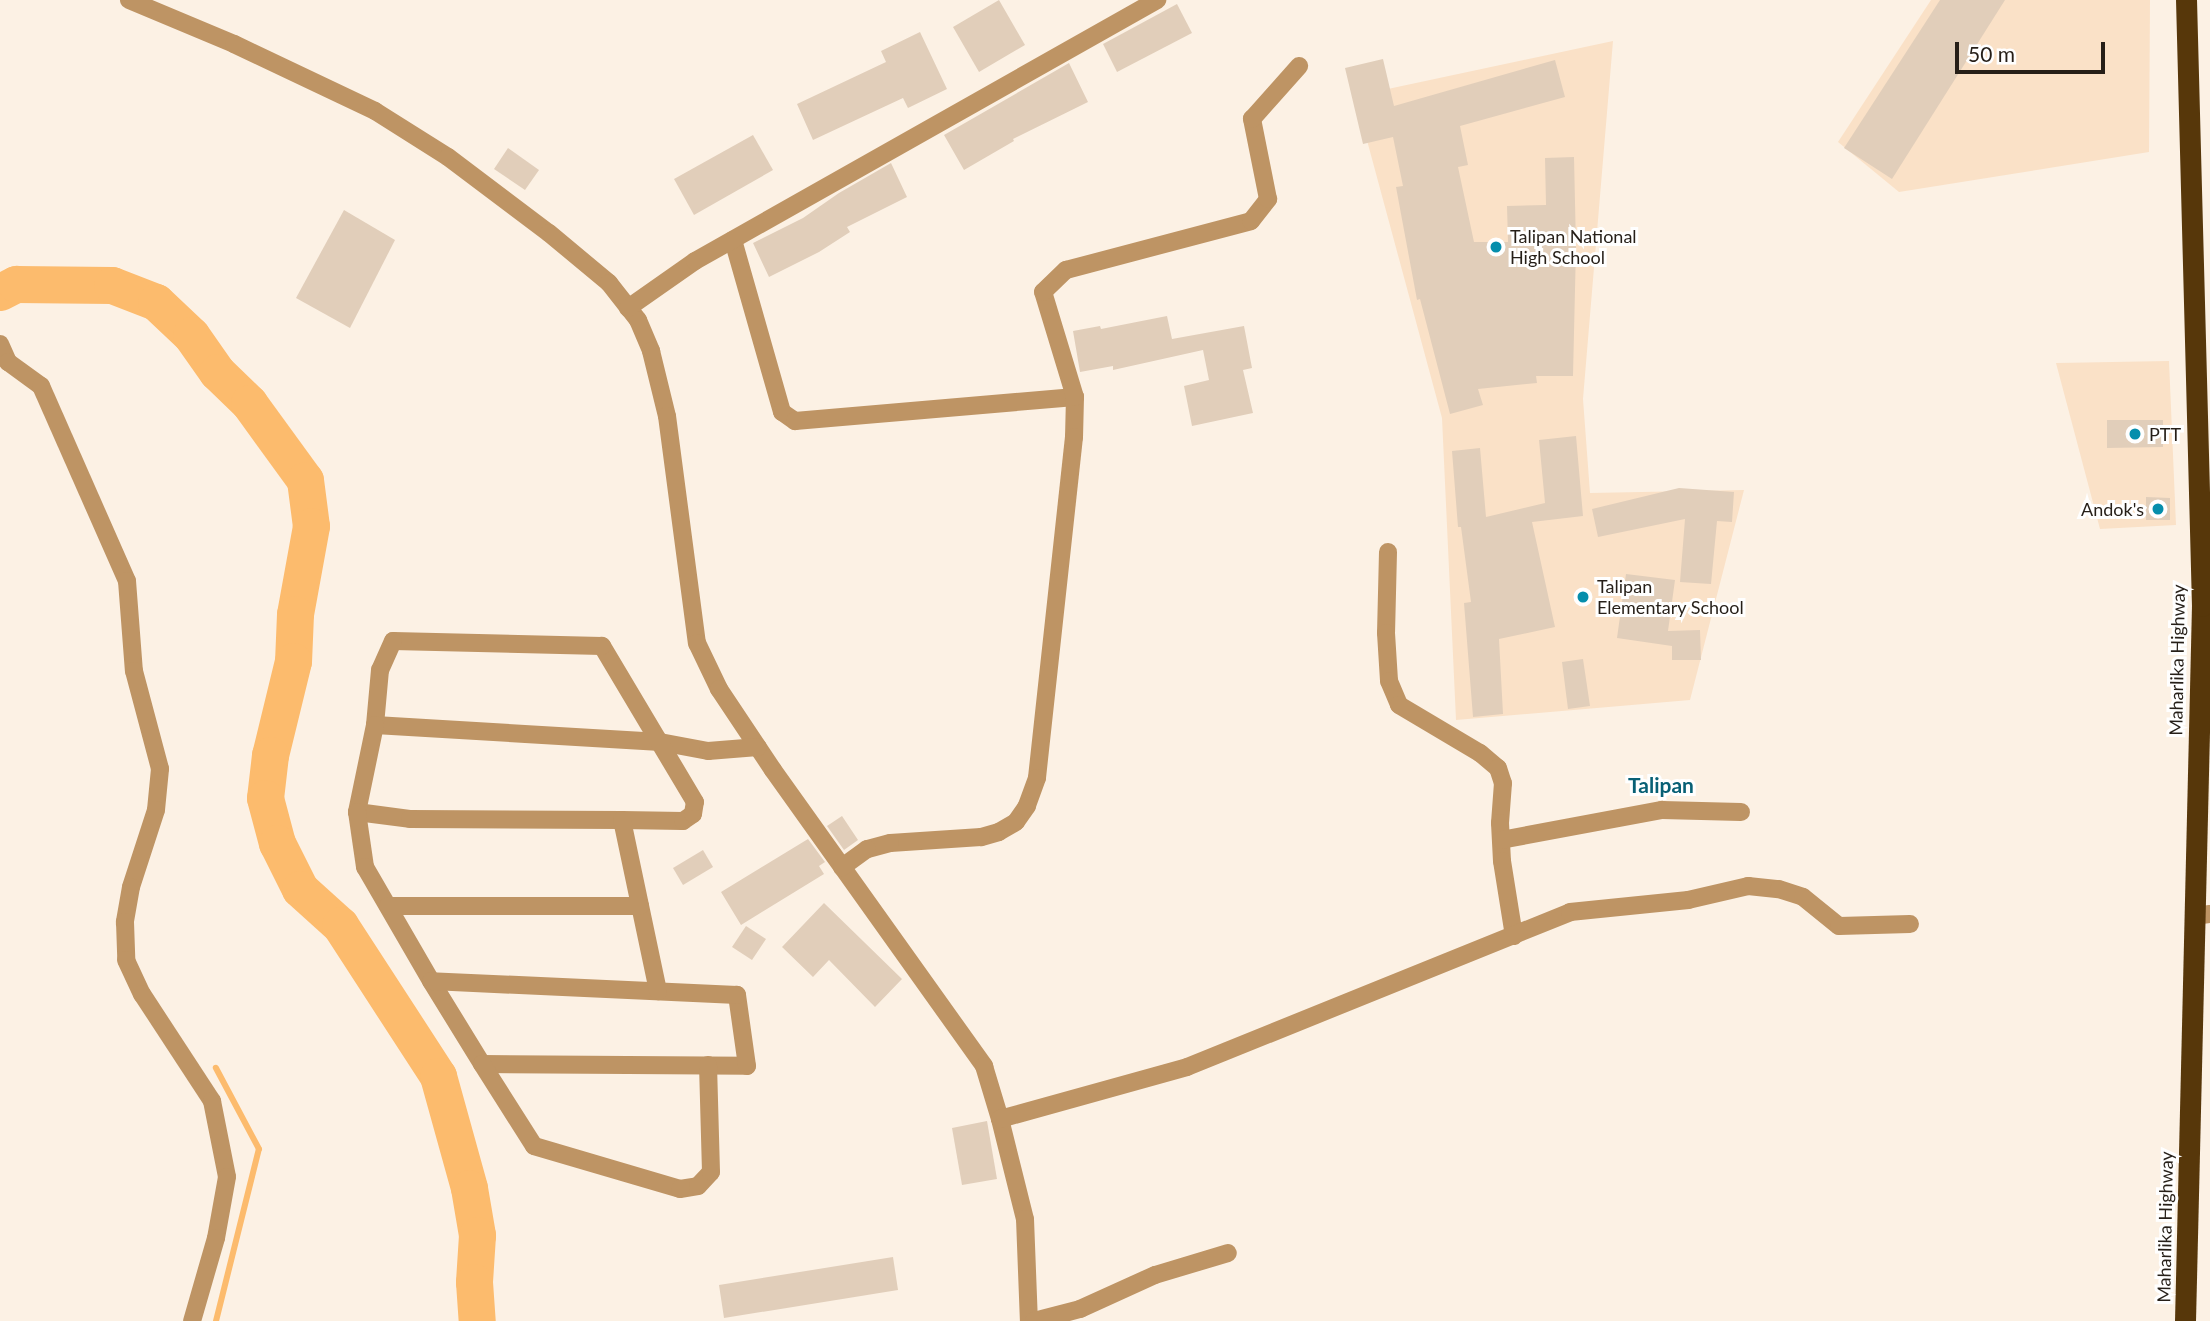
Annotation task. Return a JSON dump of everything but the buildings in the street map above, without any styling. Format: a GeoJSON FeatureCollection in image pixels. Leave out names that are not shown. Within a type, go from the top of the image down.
{"type":"FeatureCollection","features":[{"type":"Feature","properties":{"kind":"highway","name":"Maharlika Highway"},"geometry":{"type":"LineString","coordinates":[[2185,1321],[2203,915],[2206,607],[2186,0]]}},
{"type":"Feature","properties":{"kind":"street"},"geometry":{"type":"LineString","coordinates":[[129,0],[234,44],[375,111],[448,157],[549,233],[609,283],[638,320],[651,351],[667,416],[697,643],[719,689],[758,747],[984,1066],[1025,1219],[1029,1321]]}},
{"type":"Feature","properties":{"kind":"street"},"geometry":{"type":"LineString","coordinates":[[628,308],[695,261],[1157,0]]}},
{"type":"Feature","properties":{"kind":"street"},"geometry":{"type":"LineString","coordinates":[[842,867],[867,849],[890,843],[981,837],[999,832],[1016,822],[1027,806],[1037,778],[1074,437],[1074,397],[1043,292],[1066,270],[1251,221],[1268,199],[1252,119],[1299,66]]}},
{"type":"Feature","properties":{"kind":"street"},"geometry":{"type":"LineString","coordinates":[[733,240],[782,412],[794,421],[1074,397]]}},
{"type":"Feature","properties":{"kind":"street"},"geometry":{"type":"LineString","coordinates":[[0,344],[8,362],[41,386],[127,581],[134,671],[160,769],[156,810],[129,899],[125,922],[126,960],[142,994],[212,1101],[227,1177],[216,1238],[192,1321]]}},
{"type":"Feature","properties":{"kind":"street"},"geometry":{"type":"LineString","coordinates":[[1388,552],[1386,634],[1389,681],[1399,705],[1480,753],[1499,768],[1503,783],[1501,840],[1514,936]]}},
{"type":"Feature","properties":{"kind":"street"},"geometry":{"type":"LineString","coordinates":[[357,812],[410,819],[683,821],[693,814],[695,802],[602,646],[393,641],[380,670],[375,724],[357,812],[365,867],[430,981],[534,1146],[680,1189],[698,1186],[712,1172],[708,1065]]}},
{"type":"Feature","properties":{"kind":"street"},"geometry":{"type":"LineString","coordinates":[[375,724],[660,743],[708,751],[758,747]]}},
{"type":"Feature","properties":{"kind":"street"},"geometry":{"type":"LineString","coordinates":[[1501,840],[1662,810],[1741,812]]}},
{"type":"Feature","properties":{"kind":"street"},"geometry":{"type":"LineString","coordinates":[[622,820],[658,991]]}},
{"type":"Feature","properties":{"kind":"street"},"geometry":{"type":"LineString","coordinates":[[1000,1119],[1186,1067],[1570,912],[1688,900],[1748,887],[1779,889],[1803,897],[1839,926],[1910,924]]}},
{"type":"Feature","properties":{"kind":"street"},"geometry":{"type":"LineString","coordinates":[[388,906],[640,906]]}},
{"type":"Feature","properties":{"kind":"street"},"geometry":{"type":"LineString","coordinates":[[430,981],[737,995],[747,1066],[481,1064]]}},
{"type":"Feature","properties":{"kind":"street"},"geometry":{"type":"LineString","coordinates":[[1034,1321],[1080,1309],[1155,1275],[1228,1254]]}},
{"type":"Feature","properties":{"kind":"shaded area"},"geometry":{"type":"Polygon","coordinates":[[[1931,0],[2150,0],[2149,152],[1899,192],[1838,142],[1931,0]]]}},
{"type":"Feature","properties":{"kind":"shaded area"},"geometry":{"type":"Polygon","coordinates":[[[1613,41],[1583,399],[1590,493],[1744,490],[1690,700],[1456,720],[1442,418],[1355,96],[1613,41]]]}},
{"type":"Feature","properties":{"kind":"shaded area"},"geometry":{"type":"Polygon","coordinates":[[[2169,361],[2176,525],[2100,529],[2056,363],[2169,361]]]}},
{"type":"Feature","properties":{"kind":"waterway"},"geometry":{"type":"LineString","coordinates":[[0,292],[16,284],[112,285],[156,302],[191,335],[217,372],[249,403],[305,480],[311,526],[295,614],[293,661],[270,755],[265,798],[277,843],[300,889],[340,925],[438,1076],[469,1188],[477,1235],[474,1282],[477,1321]]}},
{"type":"Feature","properties":{"kind":"waterway"},"geometry":{"type":"LineString","coordinates":[[216,1068],[259,1149],[216,1321]]}},
{"type":"Feature","properties":{"kind":"place","name":"Talipan National High School"},"geometry":{"type":"Point","coordinates":[1496,247]}},
{"type":"Feature","properties":{"kind":"place","name":"PTT"},"geometry":{"type":"Point","coordinates":[2135,434]}},
{"type":"Feature","properties":{"kind":"place","name":"Andok's"},"geometry":{"type":"Point","coordinates":[2158,509]}},
{"type":"Feature","properties":{"kind":"place","name":"Talipan Elementary School"},"geometry":{"type":"Point","coordinates":[1583,597]}},
{"type":"Feature","properties":{"kind":"district","name":"Talipan"},"geometry":{"type":"Point","coordinates":[1661,785]}}]}
